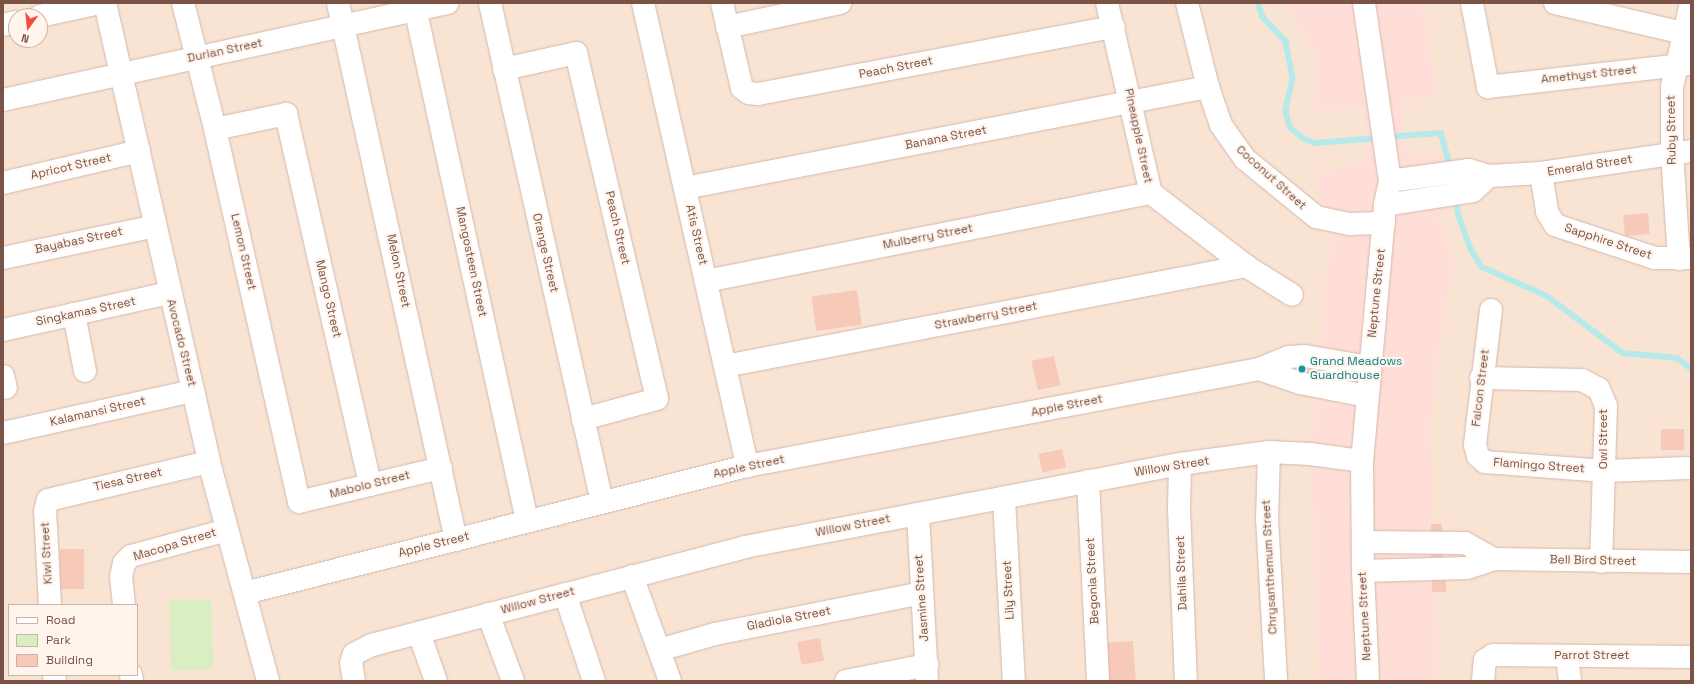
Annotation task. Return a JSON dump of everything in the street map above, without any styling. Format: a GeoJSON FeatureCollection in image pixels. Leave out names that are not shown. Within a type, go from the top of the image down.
{"type":"FeatureCollection","features":[{"type":"Feature","properties":{"kind":"street"},"geometry":{"type":"LineString","coordinates":[[48,14],[100,3]]}},
{"type":"Feature","properties":{"kind":"street","name":"Avocado Street"},"geometry":{"type":"LineString","coordinates":[[105,3],[156,226],[169,293],[209,462],[268,681]]}},
{"type":"Feature","properties":{"kind":"street","name":"Lemon Street"},"geometry":{"type":"LineString","coordinates":[[183,3],[215,129],[299,502]]}},
{"type":"Feature","properties":{"kind":"street","name":"Melon Street"},"geometry":{"type":"LineString","coordinates":[[338,3],[456,540]]}},
{"type":"Feature","properties":{"kind":"street","name":"Durian Street"},"geometry":{"type":"LineString","coordinates":[[3,100],[122,75],[197,56],[344,25],[415,6],[448,3]]}},
{"type":"Feature","properties":{"kind":"street","name":"Orange Street"},"geometry":{"type":"LineString","coordinates":[[490,3],[582,419],[602,502]]}},
{"type":"Feature","properties":{"kind":"street","name":"Atis Street"},"geometry":{"type":"LineString","coordinates":[[643,3],[747,466]]}},
{"type":"Feature","properties":{"kind":"street","name":"Peach Street"},"geometry":{"type":"LineString","coordinates":[[722,3],[742,88],[750,94],[758,94],[1114,27]]}},
{"type":"Feature","properties":{"kind":"street"},"geometry":{"type":"LineString","coordinates":[[727,27],[840,3]]}},
{"type":"Feature","properties":{"kind":"street","name":"Pineapple Street"},"geometry":{"type":"LineString","coordinates":[[1107,3],[1114,27],[1151,193],[1246,266],[1292,295]]}},
{"type":"Feature","properties":{"kind":"street","name":"Coconut Street"},"geometry":{"type":"LineString","coordinates":[[1187,3],[1208,88],[1221,125],[1232,143],[1245,159],[1302,208],[1316,217],[1350,224],[1384,214]]}},
{"type":"Feature","properties":{"kind":"street","name":"Neptune Street"},"geometry":{"type":"LineString","coordinates":[[1364,3],[1380,102],[1389,172],[1369,367],[1362,461],[1363,571],[1368,681]]}},
{"type":"Feature","properties":{"kind":"street","name":"Amethyst Street"},"geometry":{"type":"LineString","coordinates":[[1472,3],[1488,87],[1683,65]]}},
{"type":"Feature","properties":{"kind":"street"},"geometry":{"type":"LineString","coordinates":[[1555,3],[1683,33]]}},
{"type":"Feature","properties":{"kind":"street","name":"Ruby Street"},"geometry":{"type":"LineString","coordinates":[[1685,258],[1681,152],[1672,87],[1683,65],[1683,33],[1691,3]]}},
{"type":"Feature","properties":{"kind":"street","name":"Mangosteen Street"},"geometry":{"type":"LineString","coordinates":[[415,6],[527,521]]}},
{"type":"Feature","properties":{"kind":"street","name":"Peach Street"},"geometry":{"type":"LineString","coordinates":[[504,69],[576,53],[657,399],[582,419]]}},
{"type":"Feature","properties":{"kind":"street","name":"Banana Street"},"geometry":{"type":"LineString","coordinates":[[685,188],[1208,88]]}},
{"type":"Feature","properties":{"kind":"street","name":"Mango Street"},"geometry":{"type":"LineString","coordinates":[[215,129],[286,114],[370,485]]}},
{"type":"Feature","properties":{"kind":"street","name":"Apricot Street"},"geometry":{"type":"LineString","coordinates":[[3,184],[139,151]]}},
{"type":"Feature","properties":{"kind":"street","name":"Emerald Street"},"geometry":{"type":"LineString","coordinates":[[1389,172],[1469,170],[1489,176],[1541,173],[1681,152]]}},
{"type":"Feature","properties":{"kind":"street","name":"Sapphire Street"},"geometry":{"type":"LineString","coordinates":[[1541,173],[1547,212],[1555,225],[1655,258],[1685,258]]}},
{"type":"Feature","properties":{"kind":"street"},"geometry":{"type":"LineString","coordinates":[[1384,214],[1473,191],[1489,176]]}},
{"type":"Feature","properties":{"kind":"street","name":"Mulberry Street"},"geometry":{"type":"LineString","coordinates":[[706,281],[1151,193]]}},
{"type":"Feature","properties":{"kind":"street","name":"Bayabas Street"},"geometry":{"type":"LineString","coordinates":[[3,258],[156,226]]}},
{"type":"Feature","properties":{"kind":"street","name":"Strawberry Street"},"geometry":{"type":"LineString","coordinates":[[725,366],[1246,266]]}},
{"type":"Feature","properties":{"kind":"street","name":"Singkamas Street"},"geometry":{"type":"LineString","coordinates":[[3,330],[169,293]]}},
{"type":"Feature","properties":{"kind":"street","name":"Falcon Street"},"geometry":{"type":"LineString","coordinates":[[1486,462],[1478,456],[1475,445],[1481,378],[1491,310]]}},
{"type":"Feature","properties":{"kind":"street"},"geometry":{"type":"LineString","coordinates":[[74,314],[85,371]]}},
{"type":"Feature","properties":{"kind":"street","name":"Apple Street"},"geometry":{"type":"LineString","coordinates":[[245,593],[747,466],[1259,369],[1290,357],[1305,356],[1369,367]]}},
{"type":"Feature","properties":{"kind":"street"},"geometry":{"type":"LineString","coordinates":[[1323,387],[1327,360]]}},
{"type":"Feature","properties":{"kind":"street","name":"Apple Street"},"geometry":{"type":"LineString","coordinates":[[1259,369],[1323,387],[1367,396]]}},
{"type":"Feature","properties":{"kind":"street","name":"Owl Street"},"geometry":{"type":"LineString","coordinates":[[1481,378],[1582,380],[1599,389],[1606,406],[1601,562]]}},
{"type":"Feature","properties":{"kind":"street","name":"Kalamansi Street"},"geometry":{"type":"LineString","coordinates":[[3,433],[192,391]]}},
{"type":"Feature","properties":{"kind":"street","name":"Willow Street"},"geometry":{"type":"LineString","coordinates":[[354,681],[351,663],[354,654],[372,645],[745,547],[1004,499],[1088,481],[1180,464],[1269,452],[1310,454],[1362,461]]}},
{"type":"Feature","properties":{"kind":"street","name":"Chrysanthemum Street"},"geometry":{"type":"LineString","coordinates":[[1269,452],[1267,518],[1276,681]]}},
{"type":"Feature","properties":{"kind":"street","name":"Tiesa Street"},"geometry":{"type":"LineString","coordinates":[[48,500],[209,462]]}},
{"type":"Feature","properties":{"kind":"street","name":"Flamingo Street"},"geometry":{"type":"LineString","coordinates":[[1486,462],[1605,471],[1688,468]]}},
{"type":"Feature","properties":{"kind":"street","name":"Dahila Street"},"geometry":{"type":"LineString","coordinates":[[1180,464],[1179,509],[1186,681]]}},
{"type":"Feature","properties":{"kind":"street","name":"Mabolo Street"},"geometry":{"type":"LineString","coordinates":[[299,502],[441,468]]}},
{"type":"Feature","properties":{"kind":"street","name":"Begonia Street"},"geometry":{"type":"LineString","coordinates":[[1088,481],[1098,681]]}},
{"type":"Feature","properties":{"kind":"street","name":"Lily Street"},"geometry":{"type":"LineString","coordinates":[[1004,499],[1014,681]]}},
{"type":"Feature","properties":{"kind":"street","name":"Kiwi Street"},"geometry":{"type":"LineString","coordinates":[[48,500],[45,510],[50,604]]}},
{"type":"Feature","properties":{"kind":"street","name":"Jasmine Street"},"geometry":{"type":"LineString","coordinates":[[918,514],[927,673]]}},
{"type":"Feature","properties":{"kind":"street","name":"Macopa Street"},"geometry":{"type":"LineString","coordinates":[[124,604],[121,577],[124,563],[131,556],[227,530]]}},
{"type":"Feature","properties":{"kind":"street","name":"Bell Bird Street"},"geometry":{"type":"LineString","coordinates":[[1363,542],[1465,543],[1494,559]]}},
{"type":"Feature","properties":{"kind":"street","name":"Bell Bird Street"},"geometry":{"type":"LineString","coordinates":[[1363,571],[1467,568],[1494,559],[1601,562],[1691,562]]}},
{"type":"Feature","properties":{"kind":"street"},"geometry":{"type":"LineString","coordinates":[[632,576],[670,681]]}},
{"type":"Feature","properties":{"kind":"street","name":"Gladiola Street"},"geometry":{"type":"LineString","coordinates":[[659,650],[715,634],[922,593]]}},
{"type":"Feature","properties":{"kind":"street"},"geometry":{"type":"LineString","coordinates":[[565,594],[594,681]]}},
{"type":"Feature","properties":{"kind":"street"},"geometry":{"type":"LineString","coordinates":[[488,614],[513,681]]}},
{"type":"Feature","properties":{"kind":"street"},"geometry":{"type":"LineString","coordinates":[[419,633],[436,681]]}},
{"type":"Feature","properties":{"kind":"street","name":"Parrot Street"},"geometry":{"type":"LineString","coordinates":[[1483,681],[1485,660],[1493,655],[1691,657]]}},
{"type":"Feature","properties":{"kind":"street"},"geometry":{"type":"LineString","coordinates":[[1567,656],[1570,681]]}},
{"type":"Feature","properties":{"kind":"street"},"geometry":{"type":"LineString","coordinates":[[846,681],[927,673]]}},
{"type":"Feature","properties":{"kind":"shaded area"},"geometry":{"type":"Polygon","coordinates":[[[3,3],[1691,3],[1691,681],[3,681],[3,3]]]}},
{"type":"Feature","properties":{"kind":"shaded area"},"geometry":{"type":"Polygon","coordinates":[[[1285,3],[1422,3],[1438,94],[1401,102],[1407,157],[1445,154],[1452,207],[1441,212],[1439,221],[1456,263],[1443,312],[1431,426],[1439,681],[1319,681],[1310,454],[1333,209],[1319,203],[1317,173],[1369,159],[1363,108],[1314,111],[1318,58],[1285,3]]]}},
{"type":"Feature","properties":{"kind":"green space"},"geometry":{"type":"Polygon","coordinates":[[[211,599],[213,669],[171,670],[169,600],[211,599]]]}},
{"type":"Feature","properties":{"kind":"building"},"geometry":{"type":"Polygon","coordinates":[[[1648,213],[1650,234],[1625,236],[1623,215],[1648,213]]]}},
{"type":"Feature","properties":{"kind":"building"},"geometry":{"type":"Polygon","coordinates":[[[857,290],[862,325],[816,331],[811,296],[857,290]]]}},
{"type":"Feature","properties":{"kind":"building"},"geometry":{"type":"Polygon","coordinates":[[[1054,356],[1060,385],[1038,390],[1032,361],[1054,356]]]}},
{"type":"Feature","properties":{"kind":"building","name":"Grand Meadows Guardhouse"},"geometry":{"type":"Polygon","coordinates":[[[1297,361],[1311,364],[1308,378],[1294,375],[1297,361]]]}},
{"type":"Feature","properties":{"kind":"building"},"geometry":{"type":"Polygon","coordinates":[[[1661,429],[1684,429],[1684,450],[1661,450],[1661,429]]]}},
{"type":"Feature","properties":{"kind":"building"},"geometry":{"type":"Polygon","coordinates":[[[1062,449],[1066,468],[1042,473],[1039,454],[1062,449]]]}},
{"type":"Feature","properties":{"kind":"building"},"geometry":{"type":"Polygon","coordinates":[[[1431,524],[1442,524],[1442,535],[1431,535],[1431,524]]]}},
{"type":"Feature","properties":{"kind":"building"},"geometry":{"type":"Polygon","coordinates":[[[60,549],[84,549],[84,589],[60,589],[60,549]]]}},
{"type":"Feature","properties":{"kind":"building"},"geometry":{"type":"Polygon","coordinates":[[[1431,551],[1443,551],[1443,562],[1431,562],[1431,551]]]}},
{"type":"Feature","properties":{"kind":"building"},"geometry":{"type":"Polygon","coordinates":[[[1432,580],[1446,580],[1446,592],[1432,592],[1432,580]]]}},
{"type":"Feature","properties":{"kind":"building"},"geometry":{"type":"Polygon","coordinates":[[[820,638],[824,661],[801,665],[797,642],[820,638]]]}},
{"type":"Feature","properties":{"kind":"building"},"geometry":{"type":"Polygon","coordinates":[[[1133,641],[1136,681],[1108,681],[1105,643],[1133,641]]]}},
{"type":"Feature","properties":{"kind":"waterway"},"geometry":{"type":"LineString","coordinates":[[1258,3],[1263,17],[1286,42],[1293,78],[1286,111],[1290,127],[1303,138],[1315,143],[1379,138]]}},
{"type":"Feature","properties":{"kind":"waterway"},"geometry":{"type":"LineString","coordinates":[[1387,137],[1441,133],[1451,168]]}},
{"type":"Feature","properties":{"kind":"waterway"},"geometry":{"type":"LineString","coordinates":[[1456,198],[1459,216],[1471,249],[1482,267],[1547,296],[1623,353],[1677,358],[1691,368]]}},
{"type":"Feature","properties":{"kind":"place","name":"Grand Meadows Guardhouse"},"geometry":{"type":"Point","coordinates":[1302,369]}}]}
